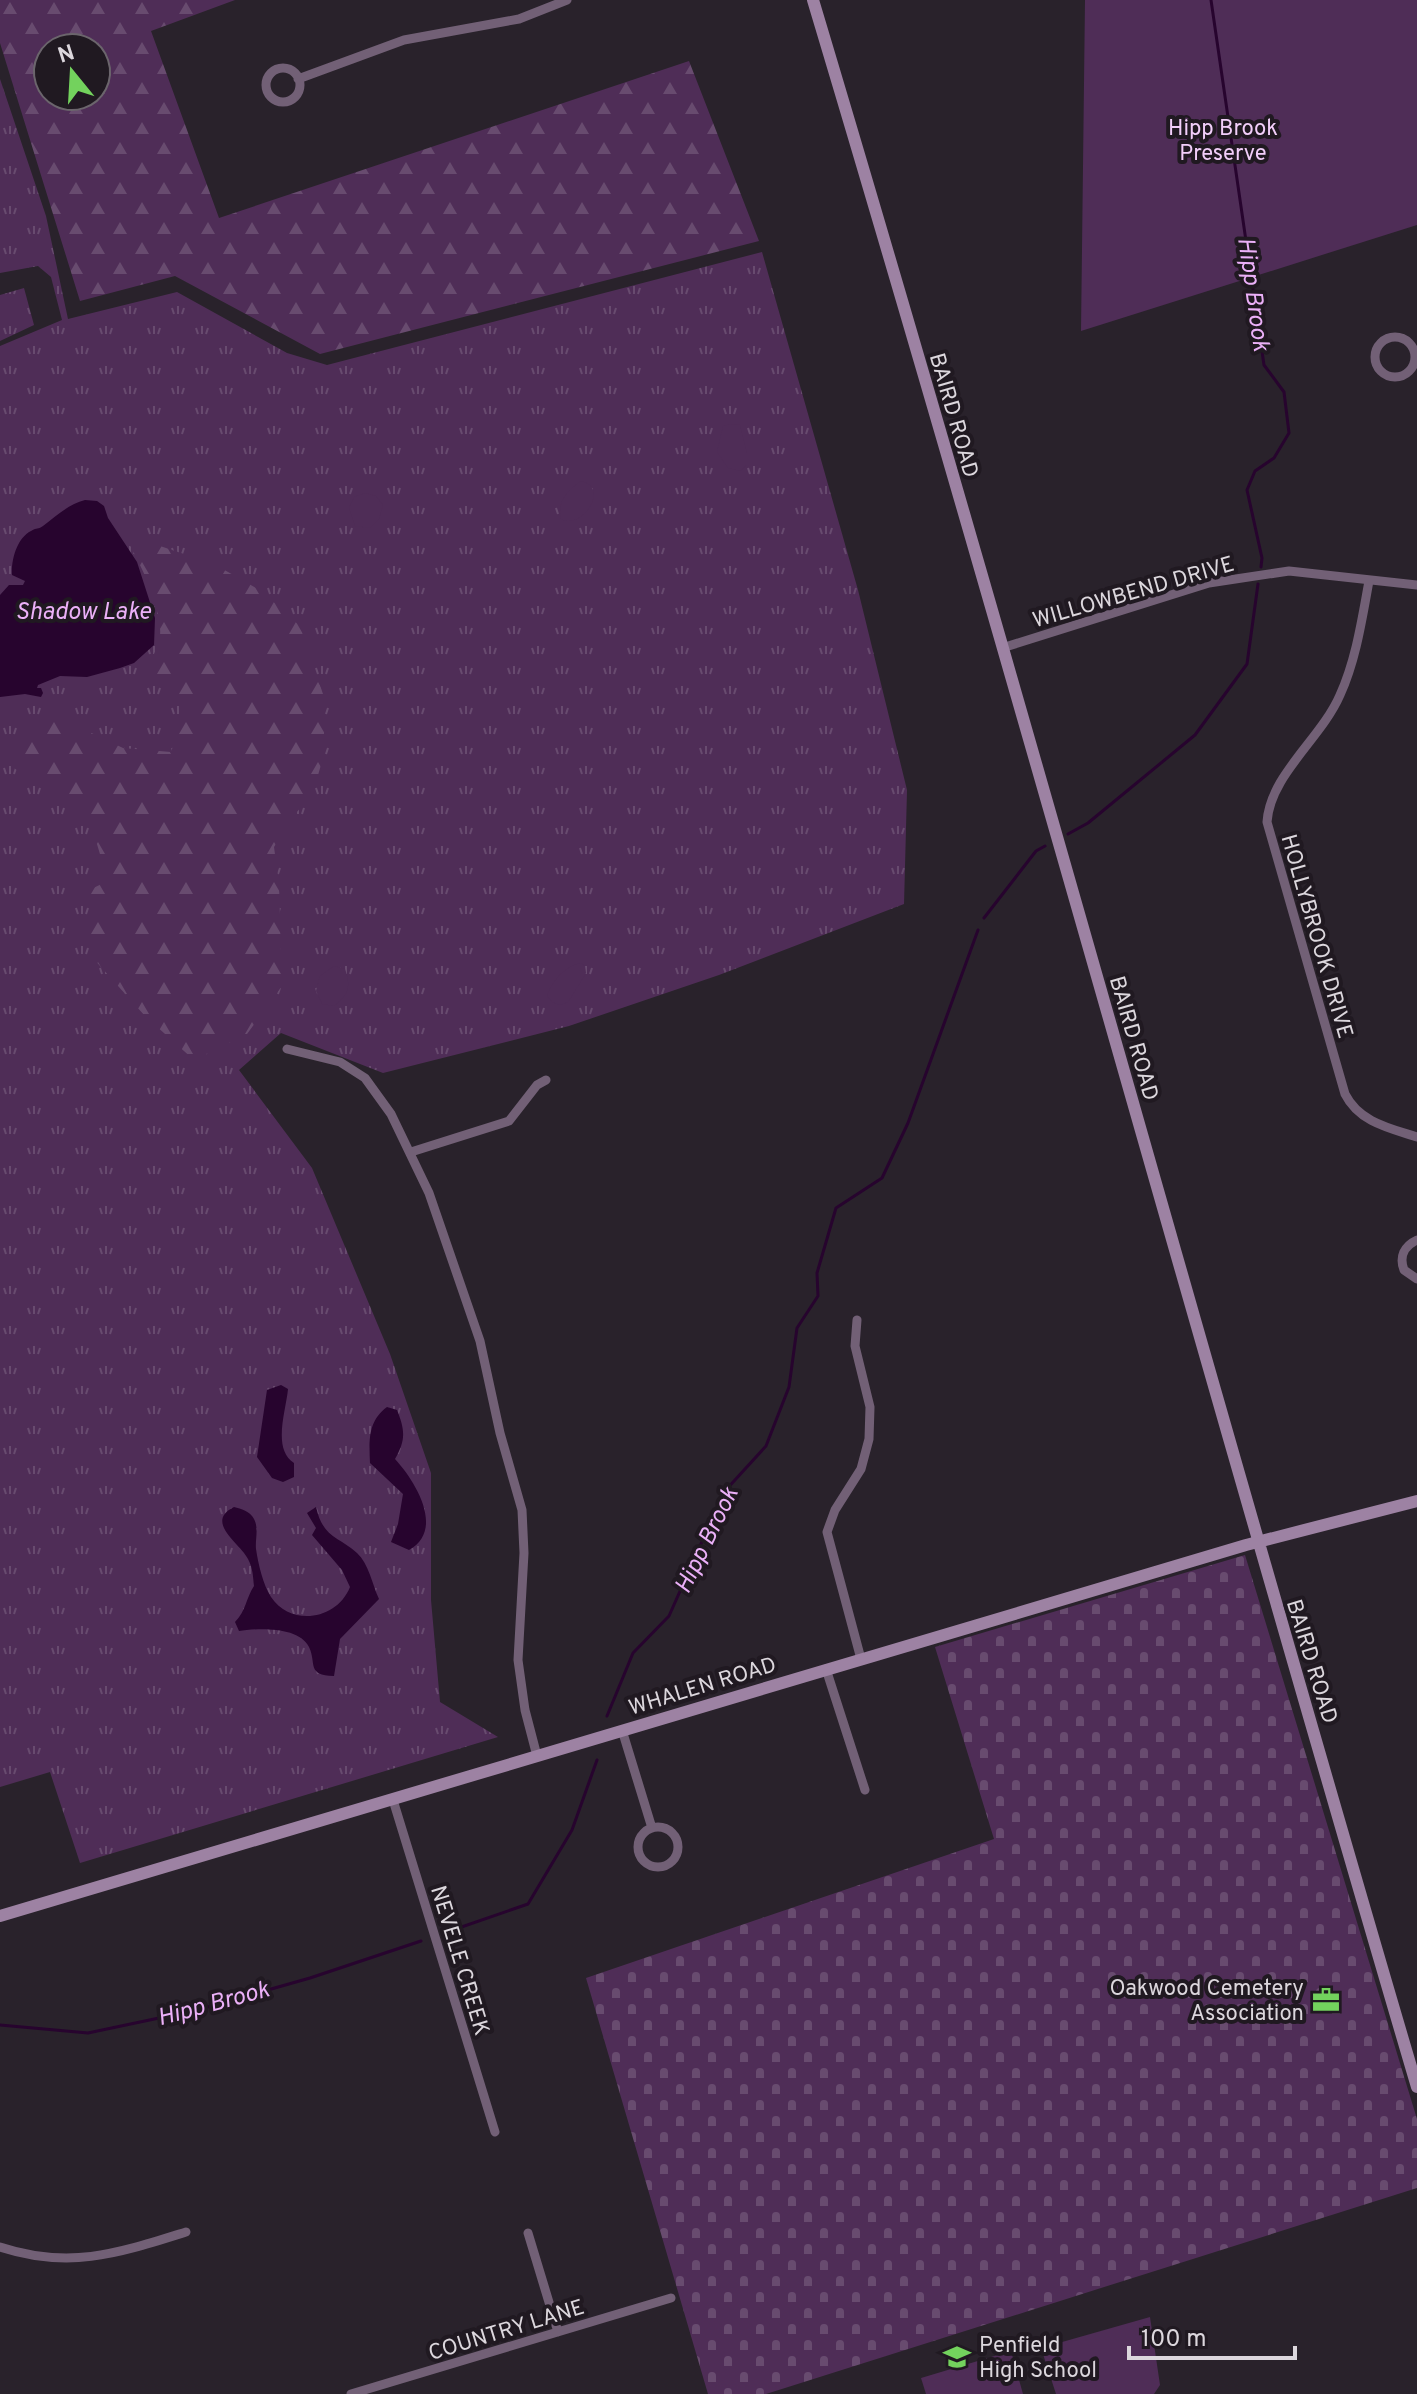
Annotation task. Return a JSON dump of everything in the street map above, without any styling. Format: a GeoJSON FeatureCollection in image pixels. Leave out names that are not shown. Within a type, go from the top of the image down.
{"type":"FeatureCollection","features":[{"type":"Feature","properties":{"kind":"street"},"geometry":{"type":"LineString","coordinates":[[298,79],[404,40],[519,19],[567,0]]}},
{"type":"Feature","properties":{"kind":"street","name":"BAIRD ROAD"},"geometry":{"type":"LineString","coordinates":[[813,0],[1257,1542],[1416,2081]]}},
{"type":"Feature","properties":{"kind":"street"},"geometry":{"type":"LineString","coordinates":[[1396,337],[1408,342],[1416,359],[1404,375],[1391,376],[1379,370],[1376,351],[1384,340],[1396,337]]}},
{"type":"Feature","properties":{"kind":"street","name":"WILLOWBEND DRIVE"},"geometry":{"type":"LineString","coordinates":[[1002,648],[1237,577],[1289,571],[1417,585]]}},
{"type":"Feature","properties":{"kind":"street","name":"HOLLYBROOK DRIVE"},"geometry":{"type":"LineString","coordinates":[[1369,581],[1353,658],[1340,695],[1314,739],[1277,787],[1267,811],[1267,822],[1345,1094],[1359,1114],[1380,1125],[1417,1137]]}},
{"type":"Feature","properties":{"kind":"street"},"geometry":{"type":"LineString","coordinates":[[287,1049],[340,1062],[358,1072],[380,1097],[411,1152],[429,1193],[480,1341],[500,1433],[522,1510],[524,1553],[518,1660],[525,1710],[537,1756]]}},
{"type":"Feature","properties":{"kind":"street"},"geometry":{"type":"LineString","coordinates":[[411,1152],[509,1121],[537,1085],[546,1080]]}},
{"type":"Feature","properties":{"kind":"street"},"geometry":{"type":"LineString","coordinates":[[1417,1240],[1409,1245],[1402,1257],[1404,1270],[1417,1279]]}},
{"type":"Feature","properties":{"kind":"street"},"geometry":{"type":"LineString","coordinates":[[857,1320],[855,1346],[870,1407],[869,1439],[861,1469],[835,1510],[827,1532],[861,1659]]}},
{"type":"Feature","properties":{"kind":"street","name":"WHALEN ROAD"},"geometry":{"type":"LineString","coordinates":[[0,1916],[1257,1542],[1417,1501]]}},
{"type":"Feature","properties":{"kind":"street"},"geometry":{"type":"LineString","coordinates":[[826,1669],[865,1790]]}},
{"type":"Feature","properties":{"kind":"street"},"geometry":{"type":"LineString","coordinates":[[622,1730],[652,1828]]}},
{"type":"Feature","properties":{"kind":"street","name":"NEVELE CREEK"},"geometry":{"type":"LineString","coordinates":[[393,1800],[495,2132]]}},
{"type":"Feature","properties":{"kind":"street"},"geometry":{"type":"LineString","coordinates":[[652,1828],[670,1831],[676,1841],[676,1853],[664,1865],[652,1866],[639,1853],[639,1840],[652,1828]]}},
{"type":"Feature","properties":{"kind":"street"},"geometry":{"type":"LineString","coordinates":[[0,2247],[40,2258],[91,2258],[119,2253],[186,2232]]}},
{"type":"Feature","properties":{"kind":"street"},"geometry":{"type":"LineString","coordinates":[[528,2233],[558,2332]]}},
{"type":"Feature","properties":{"kind":"street","name":"COUNTRY LANE"},"geometry":{"type":"LineString","coordinates":[[351,2394],[671,2298]]}},
{"type":"Feature","properties":{"kind":"green space"},"geometry":{"type":"Polygon","coordinates":[[[0,0],[235,0],[151,31],[219,218],[689,61],[759,241],[320,354],[175,276],[80,301],[0,43],[0,0]]]}},
{"type":"Feature","properties":{"kind":"green space","name":"Hipp Brook Preserve"},"geometry":{"type":"Polygon","coordinates":[[[1085,0],[1417,0],[1417,225],[1081,331],[1085,0]]]}},
{"type":"Feature","properties":{"kind":"green space"},"geometry":{"type":"Polygon","coordinates":[[[0,79],[46,216],[68,319],[177,292],[287,353],[327,365],[762,252],[858,590],[907,790],[904,904],[719,975],[569,1026],[383,1073],[281,1033],[239,1070],[312,1168],[390,1354],[431,1473],[431,1600],[440,1702],[498,1737],[80,1863],[50,1772],[0,1787],[0,346],[62,320],[51,277],[38,266],[0,273],[0,79]]]}},
{"type":"Feature","properties":{"kind":"green space"},"geometry":{"type":"Polygon","coordinates":[[[24,288],[34,325],[0,341],[0,295],[24,288]]]}},
{"type":"Feature","properties":{"kind":"green space"},"geometry":{"type":"Polygon","coordinates":[[[740,425],[747,453],[747,465],[740,471],[728,468],[717,452],[723,426],[740,425]]]}},
{"type":"Feature","properties":{"kind":"green space"},"geometry":{"type":"Polygon","coordinates":[[[581,481],[590,485],[593,492],[590,507],[577,519],[561,519],[560,507],[564,497],[581,481]]]}},
{"type":"Feature","properties":{"kind":"green space"},"geometry":{"type":"Polygon","coordinates":[[[365,493],[376,496],[383,505],[379,519],[370,528],[355,526],[349,508],[354,497],[365,493]]]}},
{"type":"Feature","properties":{"kind":"green space"},"geometry":{"type":"Polygon","coordinates":[[[127,540],[157,545],[214,564],[263,592],[300,626],[324,697],[324,754],[313,793],[291,819],[274,847],[279,884],[282,986],[247,1034],[194,1060],[145,1016],[92,957],[89,890],[108,881],[91,824],[14,768],[17,739],[43,723],[64,720],[123,748],[171,752],[182,720],[176,686],[159,679],[149,666],[159,642],[159,618],[151,590],[127,540]]]}},
{"type":"Feature","properties":{"kind":"green space"},"geometry":{"type":"Polygon","coordinates":[[[581,963],[586,973],[568,1002],[560,1005],[552,1002],[547,996],[552,985],[570,967],[581,963]]]}},
{"type":"Feature","properties":{"kind":"green space"},"geometry":{"type":"Polygon","coordinates":[[[334,966],[345,969],[348,986],[346,994],[334,1006],[322,1004],[316,991],[320,976],[334,966]]]}},
{"type":"Feature","properties":{"kind":"green space"},"geometry":{"type":"Polygon","coordinates":[[[1245,1555],[1417,2119],[1417,2188],[766,2394],[708,2394],[586,1978],[994,1839],[935,1647],[1245,1555]]]}},
{"type":"Feature","properties":{"kind":"green space"},"geometry":{"type":"Polygon","coordinates":[[[1150,2317],[1160,2385],[1154,2394],[1056,2394],[1041,2348],[1150,2317]]]}},
{"type":"Feature","properties":{"kind":"green space"},"geometry":{"type":"Polygon","coordinates":[[[1011,2351],[1023,2394],[926,2394],[921,2378],[1011,2351]]]}},
{"type":"Feature","properties":{"kind":"water","name":"Shadow Lake"},"geometry":{"type":"Polygon","coordinates":[[[85,500],[97,501],[104,506],[108,518],[137,562],[155,618],[154,645],[134,663],[120,668],[87,677],[60,676],[38,685],[37,688],[41,688],[43,693],[41,697],[25,694],[0,697],[0,595],[9,585],[23,585],[25,581],[12,575],[16,550],[26,534],[43,526],[68,507],[85,500]]]}},
{"type":"Feature","properties":{"kind":"water"},"geometry":{"type":"Polygon","coordinates":[[[281,1385],[288,1389],[282,1439],[287,1457],[294,1463],[294,1477],[283,1482],[272,1478],[257,1457],[267,1390],[281,1385]]]}},
{"type":"Feature","properties":{"kind":"water"},"geometry":{"type":"Polygon","coordinates":[[[387,1407],[397,1410],[403,1429],[403,1440],[395,1459],[418,1493],[426,1518],[420,1541],[409,1550],[391,1542],[398,1524],[403,1494],[370,1463],[373,1425],[387,1407]]]}},
{"type":"Feature","properties":{"kind":"water"},"geometry":{"type":"Polygon","coordinates":[[[234,1507],[248,1512],[254,1519],[261,1574],[271,1597],[290,1613],[313,1616],[325,1613],[344,1598],[350,1587],[342,1570],[312,1535],[316,1528],[307,1513],[316,1507],[327,1531],[357,1553],[365,1563],[379,1599],[340,1639],[334,1676],[316,1671],[309,1647],[296,1635],[266,1629],[239,1631],[235,1622],[254,1586],[248,1559],[223,1526],[222,1519],[234,1507]]]}},
{"type":"Feature","properties":{"kind":"waterway","name":"Hipp Brook"},"geometry":{"type":"LineString","coordinates":[[1211,0],[1264,365],[1284,392],[1289,433],[1274,458],[1255,471],[1247,490],[1262,558],[1261,567]]}},
{"type":"Feature","properties":{"kind":"waterway","name":"Hipp Brook"},"geometry":{"type":"LineString","coordinates":[[1068,834],[1088,823],[1195,735],[1247,664],[1258,584]]}},
{"type":"Feature","properties":{"kind":"waterway","name":"Hipp Brook"},"geometry":{"type":"LineString","coordinates":[[984,918],[1036,851],[1045,846]]}},
{"type":"Feature","properties":{"kind":"waterway","name":"Hipp Brook"},"geometry":{"type":"LineString","coordinates":[[607,1716],[633,1653],[669,1616],[724,1492],[766,1446],[789,1387],[797,1328],[818,1296],[817,1273],[836,1208],[882,1178],[908,1123],[978,930]]}},
{"type":"Feature","properties":{"kind":"waterway","name":"Hipp Brook"},"geometry":{"type":"LineString","coordinates":[[447,1932],[528,1904],[572,1830],[597,1760]]}},
{"type":"Feature","properties":{"kind":"waterway","name":"Hipp Brook"},"geometry":{"type":"LineString","coordinates":[[0,2025],[88,2033],[197,2010],[310,1978],[421,1941]]}},
{"type":"Feature","properties":{"kind":"place","name":"Oakwood Cemetery Association"},"geometry":{"type":"Point","coordinates":[1326,2000]}},
{"type":"Feature","properties":{"kind":"place","name":"Penfield High School"},"geometry":{"type":"Point","coordinates":[957,2357]}}]}
